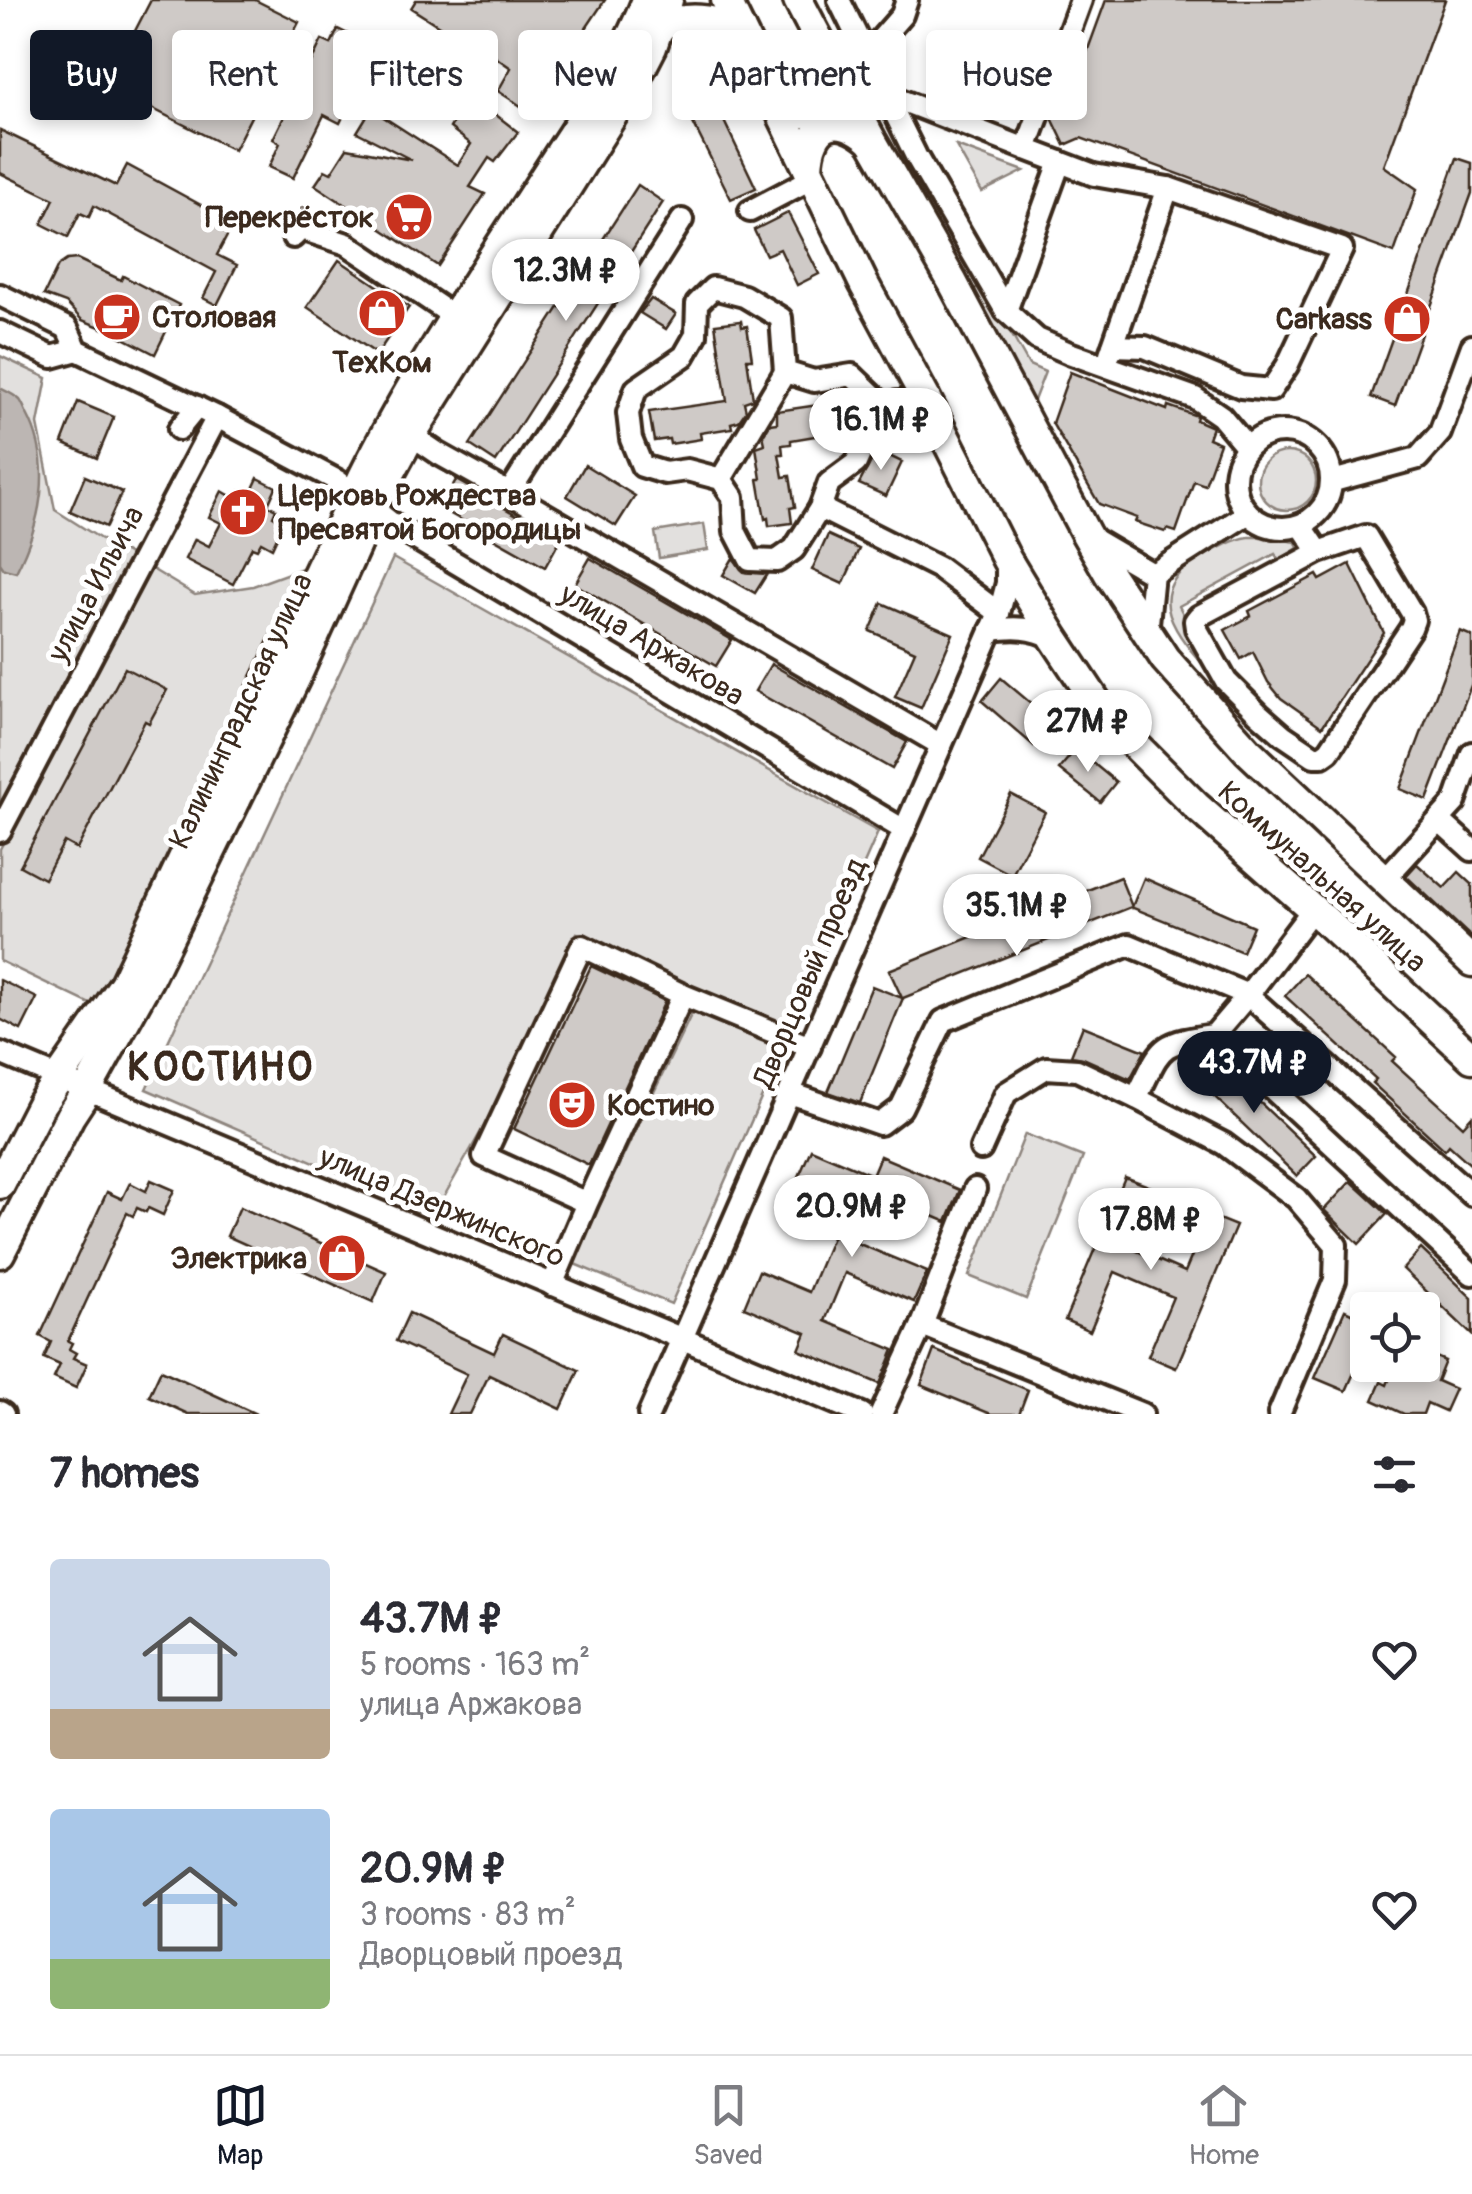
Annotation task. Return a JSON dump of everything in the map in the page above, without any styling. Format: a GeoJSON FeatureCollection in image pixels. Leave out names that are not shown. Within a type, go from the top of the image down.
{"type":"FeatureCollection","features":[{"type":"Feature","properties":{"kind":"main road","name":"Коммунальная улица"},"geometry":{"type":"LineString","coordinates":[[726,0],[740,28]]}},
{"type":"Feature","properties":{"kind":"main road","name":"Коммунальная улица"},"geometry":{"type":"LineString","coordinates":[[798,0],[814,30]]}},
{"type":"Feature","properties":{"kind":"main road"},"geometry":{"type":"LineString","coordinates":[[659,8],[678,19],[698,18],[740,28]]}},
{"type":"Feature","properties":{"kind":"main road","name":"Калининградская улица"},"geometry":{"type":"LineString","coordinates":[[0,1253],[70,1116],[88,1090],[166,944],[297,675],[396,412],[629,40],[659,8]]}},
{"type":"Feature","properties":{"kind":"main road","name":"Калининградская улица"},"geometry":{"type":"LineString","coordinates":[[0,1184],[41,1104],[124,984],[363,502],[411,435],[615,112],[652,47],[659,8]]}},
{"type":"Feature","properties":{"kind":"main road","name":"Коммунальная улица"},"geometry":{"type":"LineString","coordinates":[[783,120],[1007,560],[1105,715],[1196,806],[1472,1058]]}},
{"type":"Feature","properties":{"kind":"main road","name":"Коммунальная улица"},"geometry":{"type":"LineString","coordinates":[[861,120],[954,282],[1086,534],[1165,658],[1248,750],[1472,962]]}},
{"type":"Feature","properties":{"kind":"main road"},"geometry":{"type":"LineString","coordinates":[[810,173],[808,154],[820,130],[829,123],[848,125],[872,141]]}},
{"type":"Feature","properties":{"kind":"street"},"geometry":{"type":"LineString","coordinates":[[838,0],[853,30]]}},
{"type":"Feature","properties":{"kind":"street"},"geometry":{"type":"LineString","coordinates":[[889,30],[902,15],[907,0]]}},
{"type":"Feature","properties":{"kind":"street"},"geometry":{"type":"LineString","coordinates":[[1026,149],[1081,0]]}},
{"type":"Feature","properties":{"kind":"street"},"geometry":{"type":"LineString","coordinates":[[906,102],[1060,162],[1110,178],[1168,188],[1342,249],[1288,366],[1272,390],[1242,387],[1144,346],[1109,356]]}},
{"type":"Feature","properties":{"kind":"street"},"geometry":{"type":"LineString","coordinates":[[898,120],[1006,311],[1037,339],[1109,356],[1195,398],[1222,416],[1247,447]]}},
{"type":"Feature","properties":{"kind":"street"},"geometry":{"type":"LineString","coordinates":[[1006,311],[1060,162]]}},
{"type":"Feature","properties":{"kind":"street"},"geometry":{"type":"LineString","coordinates":[[750,210],[810,173]]}},
{"type":"Feature","properties":{"kind":"street"},"geometry":{"type":"LineString","coordinates":[[1109,356],[1168,188]]}},
{"type":"Feature","properties":{"kind":"street"},"geometry":{"type":"LineString","coordinates":[[509,492],[682,220]]}},
{"type":"Feature","properties":{"kind":"street"},"geometry":{"type":"LineString","coordinates":[[293,238],[301,229],[456,315]]}},
{"type":"Feature","properties":{"kind":"street"},"geometry":{"type":"LineString","coordinates":[[721,478],[786,372],[781,318],[744,296],[713,288],[697,304],[696,335],[684,356],[636,389],[628,413],[630,439],[642,466],[665,473],[687,470],[721,478],[733,496],[735,531],[750,560],[776,561],[794,548],[820,508],[828,483],[856,463],[882,404]]}},
{"type":"Feature","properties":{"kind":"street"},"geometry":{"type":"LineString","coordinates":[[0,295],[67,328],[77,350],[52,358],[0,332]]}},
{"type":"Feature","properties":{"kind":"street"},"geometry":{"type":"LineString","coordinates":[[1333,480],[1418,458],[1440,433],[1472,346]]}},
{"type":"Feature","properties":{"kind":"street","name":"улица Аржакова"},"geometry":{"type":"LineString","coordinates":[[77,350],[338,481],[399,530],[904,830]]}},
{"type":"Feature","properties":{"kind":"street"},"geometry":{"type":"LineString","coordinates":[[786,372],[814,381],[852,375],[882,404]]}},
{"type":"Feature","properties":{"kind":"street"},"geometry":{"type":"LineString","coordinates":[[882,404],[926,399]]}},
{"type":"Feature","properties":{"kind":"street"},"geometry":{"type":"LineString","coordinates":[[179,429],[197,407]]}},
{"type":"Feature","properties":{"kind":"street","name":"улица Ильича"},"geometry":{"type":"LineString","coordinates":[[0,831],[217,417]]}},
{"type":"Feature","properties":{"kind":"street"},"geometry":{"type":"LineString","coordinates":[[1280,432],[1298,434],[1318,446],[1333,480],[1318,514],[1302,525],[1284,529],[1264,526],[1247,514],[1238,500],[1234,474],[1247,447],[1261,436],[1280,432]]}},
{"type":"Feature","properties":{"kind":"street"},"geometry":{"type":"LineString","coordinates":[[411,435],[941,745]]}},
{"type":"Feature","properties":{"kind":"street"},"geometry":{"type":"LineString","coordinates":[[820,508],[939,568],[995,622],[1039,630],[1054,638]]}},
{"type":"Feature","properties":{"kind":"street"},"geometry":{"type":"LineString","coordinates":[[1153,574],[1247,514]]}},
{"type":"Feature","properties":{"kind":"street"},"geometry":{"type":"LineString","coordinates":[[1302,525],[1319,552]]}},
{"type":"Feature","properties":{"kind":"street"},"geometry":{"type":"LineString","coordinates":[[1086,534],[1153,574]]}},
{"type":"Feature","properties":{"kind":"street"},"geometry":{"type":"LineString","coordinates":[[1366,536],[1414,620],[1328,752],[1314,756],[1283,735],[1226,681],[1196,622],[1199,616],[1319,552],[1366,536]]}},
{"type":"Feature","properties":{"kind":"street","name":"Дворцовый проезд"},"geometry":{"type":"LineString","coordinates":[[650,1414],[995,622],[1008,583],[1007,560]]}},
{"type":"Feature","properties":{"kind":"street"},"geometry":{"type":"LineString","coordinates":[[1147,633],[1153,574]]}},
{"type":"Feature","properties":{"kind":"street"},"geometry":{"type":"LineString","coordinates":[[1384,880],[1455,802],[1472,753]]}},
{"type":"Feature","properties":{"kind":"street"},"geometry":{"type":"LineString","coordinates":[[1439,820],[1472,850]]}},
{"type":"Feature","properties":{"kind":"street"},"geometry":{"type":"LineString","coordinates":[[1136,1098],[1162,1048],[1178,1040],[1214,1035],[1313,909]]}},
{"type":"Feature","properties":{"kind":"street"},"geometry":{"type":"LineString","coordinates":[[790,1093],[880,1124],[902,1108],[943,1021],[1129,945],[1248,995],[1472,1195]]}},
{"type":"Feature","properties":{"kind":"street"},"geometry":{"type":"LineString","coordinates":[[587,1204],[484,1156],[582,946],[683,995],[810,1047]]}},
{"type":"Feature","properties":{"kind":"street"},"geometry":{"type":"LineString","coordinates":[[552,1286],[683,995]]}},
{"type":"Feature","properties":{"kind":"street"},"geometry":{"type":"LineString","coordinates":[[1214,1035],[1470,1268]]}},
{"type":"Feature","properties":{"kind":"street","name":"улица Дзержинского"},"geometry":{"type":"LineString","coordinates":[[0,1053],[862,1414]]}},
{"type":"Feature","properties":{"kind":"street"},"geometry":{"type":"LineString","coordinates":[[981,1149],[1006,1093],[1046,1068],[1078,1070],[1224,1144],[1296,1198],[1336,1245],[1335,1280],[1279,1414]]}},
{"type":"Feature","properties":{"kind":"street"},"geometry":{"type":"LineString","coordinates":[[881,1414],[922,1326],[976,1189]]}},
{"type":"Feature","properties":{"kind":"street"},"geometry":{"type":"LineString","coordinates":[[922,1326],[1142,1414]]}},
{"type":"Feature","properties":{"kind":"shaded area"},"geometry":{"type":"Polygon","coordinates":[[[956,146],[1024,171],[982,192],[956,146]]]}},
{"type":"Feature","properties":{"kind":"shaded area"},"geometry":{"type":"Polygon","coordinates":[[[983,284],[1029,365],[1045,372],[1033,403],[973,290],[983,284]]]}},
{"type":"Feature","properties":{"kind":"shaded area"},"geometry":{"type":"Polygon","coordinates":[[[0,356],[47,378],[38,424],[55,510],[130,555],[0,805],[0,356]]]}},
{"type":"Feature","properties":{"kind":"shaded area"},"geometry":{"type":"Polygon","coordinates":[[[0,388],[23,405],[35,433],[42,473],[38,514],[16,572],[4,569],[0,563],[0,388]]]}},
{"type":"Feature","properties":{"kind":"shaded area"},"geometry":{"type":"Polygon","coordinates":[[[1287,452],[1307,461],[1316,481],[1307,501],[1287,510],[1267,501],[1258,481],[1267,461],[1287,452]]]}},
{"type":"Feature","properties":{"kind":"shaded area"},"geometry":{"type":"Polygon","coordinates":[[[704,524],[708,550],[659,558],[655,532],[704,524]]]}},
{"type":"Feature","properties":{"kind":"shaded area"},"geometry":{"type":"Polygon","coordinates":[[[1249,537],[1296,542],[1298,548],[1279,560],[1275,554],[1179,606],[1217,680],[1191,651],[1171,619],[1167,603],[1170,588],[1180,573],[1199,559],[1249,537]]]}},
{"type":"Feature","properties":{"kind":"shaded area","name":"Костино"},"geometry":{"type":"Polygon","coordinates":[[[393,558],[878,832],[671,1304],[572,1263],[702,992],[577,933],[492,1112],[434,1214],[146,1089],[393,558]]]}},
{"type":"Feature","properties":{"kind":"shaded area"},"geometry":{"type":"Polygon","coordinates":[[[147,566],[195,595],[253,586],[305,567],[301,589],[120,977],[92,1005],[0,961],[0,849],[147,566]]]}},
{"type":"Feature","properties":{"kind":"shaded area"},"geometry":{"type":"Polygon","coordinates":[[[1025,1134],[1083,1157],[1026,1299],[969,1276],[1025,1134]]]}},
{"type":"Feature","properties":{"kind":"building"},"geometry":{"type":"Polygon","coordinates":[[[151,0],[255,0],[299,22],[295,30],[172,30],[172,118],[152,108],[152,30],[135,30],[151,0]]]}},
{"type":"Feature","properties":{"kind":"building"},"geometry":{"type":"Polygon","coordinates":[[[416,0],[605,0],[585,30],[518,30],[518,104],[498,91],[511,68],[498,59],[498,30],[445,30],[411,8],[416,0]]]}},
{"type":"Feature","properties":{"kind":"building"},"geometry":{"type":"Polygon","coordinates":[[[1106,0],[1445,0],[1384,166],[1417,189],[1394,253],[1081,138],[1065,145],[1053,120],[1087,120],[1087,52],[1106,0]]]}},
{"type":"Feature","properties":{"kind":"building"},"geometry":{"type":"Polygon","coordinates":[[[322,40],[331,44],[333,40],[333,120],[324,115],[293,178],[269,167],[280,143],[273,139],[282,120],[313,120],[313,58],[322,40]]]}},
{"type":"Feature","properties":{"kind":"building"},"geometry":{"type":"Polygon","coordinates":[[[498,116],[518,132],[495,162],[489,158],[470,187],[485,194],[438,266],[315,185],[325,170],[331,173],[347,148],[412,160],[357,132],[364,120],[388,120],[458,165],[471,144],[450,128],[453,123],[449,120],[498,120],[498,116]]]}},
{"type":"Feature","properties":{"kind":"building"},"geometry":{"type":"Polygon","coordinates":[[[175,120],[249,120],[234,150],[175,120]]]}},
{"type":"Feature","properties":{"kind":"building"},"geometry":{"type":"Polygon","coordinates":[[[692,120],[724,120],[756,188],[731,199],[692,120]]]}},
{"type":"Feature","properties":{"kind":"building"},"geometry":{"type":"Polygon","coordinates":[[[0,130],[116,186],[127,165],[234,223],[217,255],[237,265],[217,305],[203,298],[216,272],[94,206],[89,217],[80,213],[68,237],[42,224],[54,199],[0,173],[0,130]]]}},
{"type":"Feature","properties":{"kind":"building"},"geometry":{"type":"Polygon","coordinates":[[[1457,158],[1472,163],[1472,193],[1395,406],[1371,397],[1457,158]]]}},
{"type":"Feature","properties":{"kind":"building"},"geometry":{"type":"Polygon","coordinates":[[[638,185],[663,202],[496,462],[470,445],[638,185]]]}},
{"type":"Feature","properties":{"kind":"building"},"geometry":{"type":"Polygon","coordinates":[[[788,213],[819,274],[797,285],[780,249],[766,255],[754,230],[788,213]]]}},
{"type":"Feature","properties":{"kind":"building"},"geometry":{"type":"Polygon","coordinates":[[[77,259],[121,280],[123,276],[179,305],[155,354],[82,320],[66,303],[44,295],[58,266],[77,259]]]}},
{"type":"Feature","properties":{"kind":"building"},"geometry":{"type":"Polygon","coordinates":[[[339,260],[409,307],[377,354],[307,307],[339,260]]]}},
{"type":"Feature","properties":{"kind":"building"},"geometry":{"type":"Polygon","coordinates":[[[651,299],[676,314],[666,329],[640,313],[651,299]]]}},
{"type":"Feature","properties":{"kind":"building"},"geometry":{"type":"Polygon","coordinates":[[[741,321],[742,327],[747,326],[753,399],[744,402],[746,411],[739,421],[731,423],[732,428],[700,433],[701,439],[670,444],[669,439],[654,441],[649,412],[727,401],[715,324],[741,321]]]}},
{"type":"Feature","properties":{"kind":"building"},"geometry":{"type":"Polygon","coordinates":[[[1070,372],[1167,410],[1168,406],[1197,416],[1196,420],[1212,427],[1208,438],[1220,443],[1205,485],[1194,481],[1176,532],[1135,522],[1137,518],[1099,504],[1052,423],[1070,372]]]}},
{"type":"Feature","properties":{"kind":"building"},"geometry":{"type":"Polygon","coordinates":[[[78,402],[114,417],[97,458],[62,443],[78,402]]]}},
{"type":"Feature","properties":{"kind":"building"},"geometry":{"type":"Polygon","coordinates":[[[839,402],[840,408],[855,406],[856,430],[852,430],[853,435],[822,440],[821,435],[782,445],[783,454],[779,454],[783,477],[790,476],[795,507],[790,508],[792,523],[769,526],[758,479],[756,447],[765,444],[763,435],[770,424],[777,423],[777,411],[839,402]]]}},
{"type":"Feature","properties":{"kind":"building"},"geometry":{"type":"Polygon","coordinates":[[[877,450],[902,462],[886,496],[859,484],[877,450]]]}},
{"type":"Feature","properties":{"kind":"building"},"geometry":{"type":"Polygon","coordinates":[[[585,465],[635,496],[616,526],[567,496],[585,465]]]}},
{"type":"Feature","properties":{"kind":"building"},"geometry":{"type":"Polygon","coordinates":[[[85,476],[122,492],[106,527],[70,511],[85,476]]]}},
{"type":"Feature","properties":{"kind":"building","name":"Церковь Рождества Пресвятой Богородицы"},"geometry":{"type":"Polygon","coordinates":[[[258,478],[276,487],[268,505],[276,509],[273,516],[284,522],[272,548],[261,542],[257,549],[252,547],[233,584],[185,559],[195,539],[209,546],[221,523],[209,517],[222,491],[236,499],[240,491],[250,495],[258,478]]]}},
{"type":"Feature","properties":{"kind":"building"},"geometry":{"type":"Polygon","coordinates":[[[456,480],[560,540],[545,567],[440,508],[456,480]]]}},
{"type":"Feature","properties":{"kind":"building"},"geometry":{"type":"Polygon","coordinates":[[[828,535],[859,549],[843,584],[812,570],[828,535]]]}},
{"type":"Feature","properties":{"kind":"building"},"geometry":{"type":"Polygon","coordinates":[[[590,558],[732,640],[716,666],[575,584],[590,558]]]}},
{"type":"Feature","properties":{"kind":"building"},"geometry":{"type":"Polygon","coordinates":[[[733,558],[744,572],[767,574],[755,593],[723,575],[733,558]]]}},
{"type":"Feature","properties":{"kind":"building"},"geometry":{"type":"Polygon","coordinates":[[[1350,564],[1384,633],[1322,727],[1281,698],[1253,652],[1241,659],[1225,630],[1251,616],[1249,611],[1317,575],[1320,580],[1350,564]]]}},
{"type":"Feature","properties":{"kind":"building"},"geometry":{"type":"Polygon","coordinates":[[[882,603],[953,634],[921,708],[895,697],[915,651],[870,631],[882,603]]]}},
{"type":"Feature","properties":{"kind":"building"},"geometry":{"type":"Polygon","coordinates":[[[1460,631],[1472,636],[1472,683],[1427,800],[1400,789],[1460,631]]]}},
{"type":"Feature","properties":{"kind":"building"},"geometry":{"type":"Polygon","coordinates":[[[771,664],[907,742],[892,769],[755,691],[771,664]]]}},
{"type":"Feature","properties":{"kind":"building"},"geometry":{"type":"Polygon","coordinates":[[[125,668],[167,690],[149,723],[145,721],[77,849],[64,842],[44,879],[20,866],[125,668]]]}},
{"type":"Feature","properties":{"kind":"building"},"geometry":{"type":"Polygon","coordinates":[[[1001,678],[1054,723],[1034,746],[982,701],[1001,678]]]}},
{"type":"Feature","properties":{"kind":"building"},"geometry":{"type":"Polygon","coordinates":[[[1076,749],[1116,782],[1100,802],[1059,769],[1076,749]]]}},
{"type":"Feature","properties":{"kind":"building"},"geometry":{"type":"Polygon","coordinates":[[[1011,794],[1045,812],[1012,875],[978,857],[1011,794]]]}},
{"type":"Feature","properties":{"kind":"building"},"geometry":{"type":"Polygon","coordinates":[[[1417,864],[1444,888],[1459,872],[1472,884],[1472,938],[1406,876],[1417,864]]]}},
{"type":"Feature","properties":{"kind":"building"},"geometry":{"type":"Polygon","coordinates":[[[1120,877],[1132,907],[1144,878],[1253,926],[1242,952],[1131,907],[903,998],[860,1103],[828,1092],[872,986],[902,998],[889,970],[1120,877]]]}},
{"type":"Feature","properties":{"kind":"building"},"geometry":{"type":"Polygon","coordinates":[[[591,966],[665,1001],[589,1165],[514,1129],[591,966]]]}},
{"type":"Feature","properties":{"kind":"building"},"geometry":{"type":"Polygon","coordinates":[[[1305,974],[1396,1057],[1392,1061],[1463,1126],[1472,1116],[1472,1166],[1449,1145],[1445,1150],[1372,1083],[1376,1079],[1285,996],[1305,974]]]}},
{"type":"Feature","properties":{"kind":"building"},"geometry":{"type":"Polygon","coordinates":[[[0,980],[37,998],[21,1030],[0,1019],[0,980]]]}},
{"type":"Feature","properties":{"kind":"building"},"geometry":{"type":"Polygon","coordinates":[[[1083,1026],[1145,1051],[1130,1079],[1071,1056],[1083,1026]]]}},
{"type":"Feature","properties":{"kind":"building"},"geometry":{"type":"Polygon","coordinates":[[[1211,1056],[1316,1156],[1297,1176],[1193,1076],[1211,1056]]]}},
{"type":"Feature","properties":{"kind":"building"},"geometry":{"type":"Polygon","coordinates":[[[811,1149],[872,1175],[880,1156],[960,1190],[947,1222],[878,1193],[857,1243],[927,1272],[914,1302],[845,1273],[825,1321],[894,1350],[880,1384],[799,1350],[806,1333],[744,1307],[759,1271],[809,1292],[847,1202],[797,1181],[811,1149]]]}},
{"type":"Feature","properties":{"kind":"building"},"geometry":{"type":"Polygon","coordinates":[[[1125,1177],[1151,1187],[1126,1246],[1185,1272],[1209,1215],[1236,1226],[1176,1368],[1148,1356],[1173,1297],[1115,1272],[1090,1331],[1065,1320],[1125,1177]]]}},
{"type":"Feature","properties":{"kind":"building"},"geometry":{"type":"Polygon","coordinates":[[[151,1180],[174,1190],[163,1215],[148,1208],[146,1212],[137,1208],[133,1216],[127,1213],[68,1341],[72,1343],[69,1349],[76,1353],[73,1358],[87,1364],[76,1388],[54,1378],[60,1365],[44,1358],[51,1342],[40,1336],[107,1192],[122,1199],[130,1183],[146,1191],[151,1180]]]}},
{"type":"Feature","properties":{"kind":"building"},"geometry":{"type":"Polygon","coordinates":[[[1351,1181],[1387,1214],[1359,1244],[1324,1210],[1351,1181]]]}},
{"type":"Feature","properties":{"kind":"building"},"geometry":{"type":"Polygon","coordinates":[[[240,1207],[386,1272],[373,1302],[227,1236],[240,1207]]]}},
{"type":"Feature","properties":{"kind":"building"},"geometry":{"type":"Polygon","coordinates":[[[1421,1249],[1472,1298],[1472,1335],[1440,1304],[1440,1292],[1427,1292],[1403,1269],[1421,1249]]]}},
{"type":"Feature","properties":{"kind":"building"},"geometry":{"type":"Polygon","coordinates":[[[1345,1310],[1350,1312],[1350,1382],[1346,1391],[1315,1378],[1345,1310]]]}},
{"type":"Feature","properties":{"kind":"building"},"geometry":{"type":"Polygon","coordinates":[[[409,1313],[494,1353],[503,1334],[579,1370],[561,1409],[489,1375],[470,1414],[448,1414],[467,1374],[396,1341],[409,1313]]]}},
{"type":"Feature","properties":{"kind":"building"},"geometry":{"type":"Polygon","coordinates":[[[934,1350],[1028,1390],[1019,1414],[991,1414],[921,1385],[934,1350]]]}},
{"type":"Feature","properties":{"kind":"building"},"geometry":{"type":"Polygon","coordinates":[[[161,1370],[256,1414],[188,1414],[149,1396],[161,1370]]]}},
{"type":"Feature","properties":{"kind":"building"},"geometry":{"type":"Polygon","coordinates":[[[1381,1382],[1439,1382],[1455,1389],[1445,1411],[1427,1403],[1423,1414],[1404,1414],[1373,1400],[1381,1382]]]}},
{"type":"Feature","properties":{"kind":"place","name":"Перекрёсток"},"geometry":{"type":"Point","coordinates":[409,217]}},
{"type":"Feature","properties":{"kind":"place","name":"ТехКом"},"geometry":{"type":"Point","coordinates":[382,313]}},
{"type":"Feature","properties":{"kind":"place","name":"Столовая"},"geometry":{"type":"Point","coordinates":[117,317]}},
{"type":"Feature","properties":{"kind":"place","name":"Carkass"},"geometry":{"type":"Point","coordinates":[1407,319]}},
{"type":"Feature","properties":{"kind":"place","name":"Церковь Рождества Пресвятой Богородицы"},"geometry":{"type":"Point","coordinates":[243,512]}},
{"type":"Feature","properties":{"kind":"place","name":"Костино"},"geometry":{"type":"Point","coordinates":[572,1105]}},
{"type":"Feature","properties":{"kind":"place","name":"Электрика"},"geometry":{"type":"Point","coordinates":[342,1258]}},
{"type":"Feature","properties":{"kind":"district","name":"КОСТИНО"},"geometry":{"type":"Point","coordinates":[221,1067]}}]}
